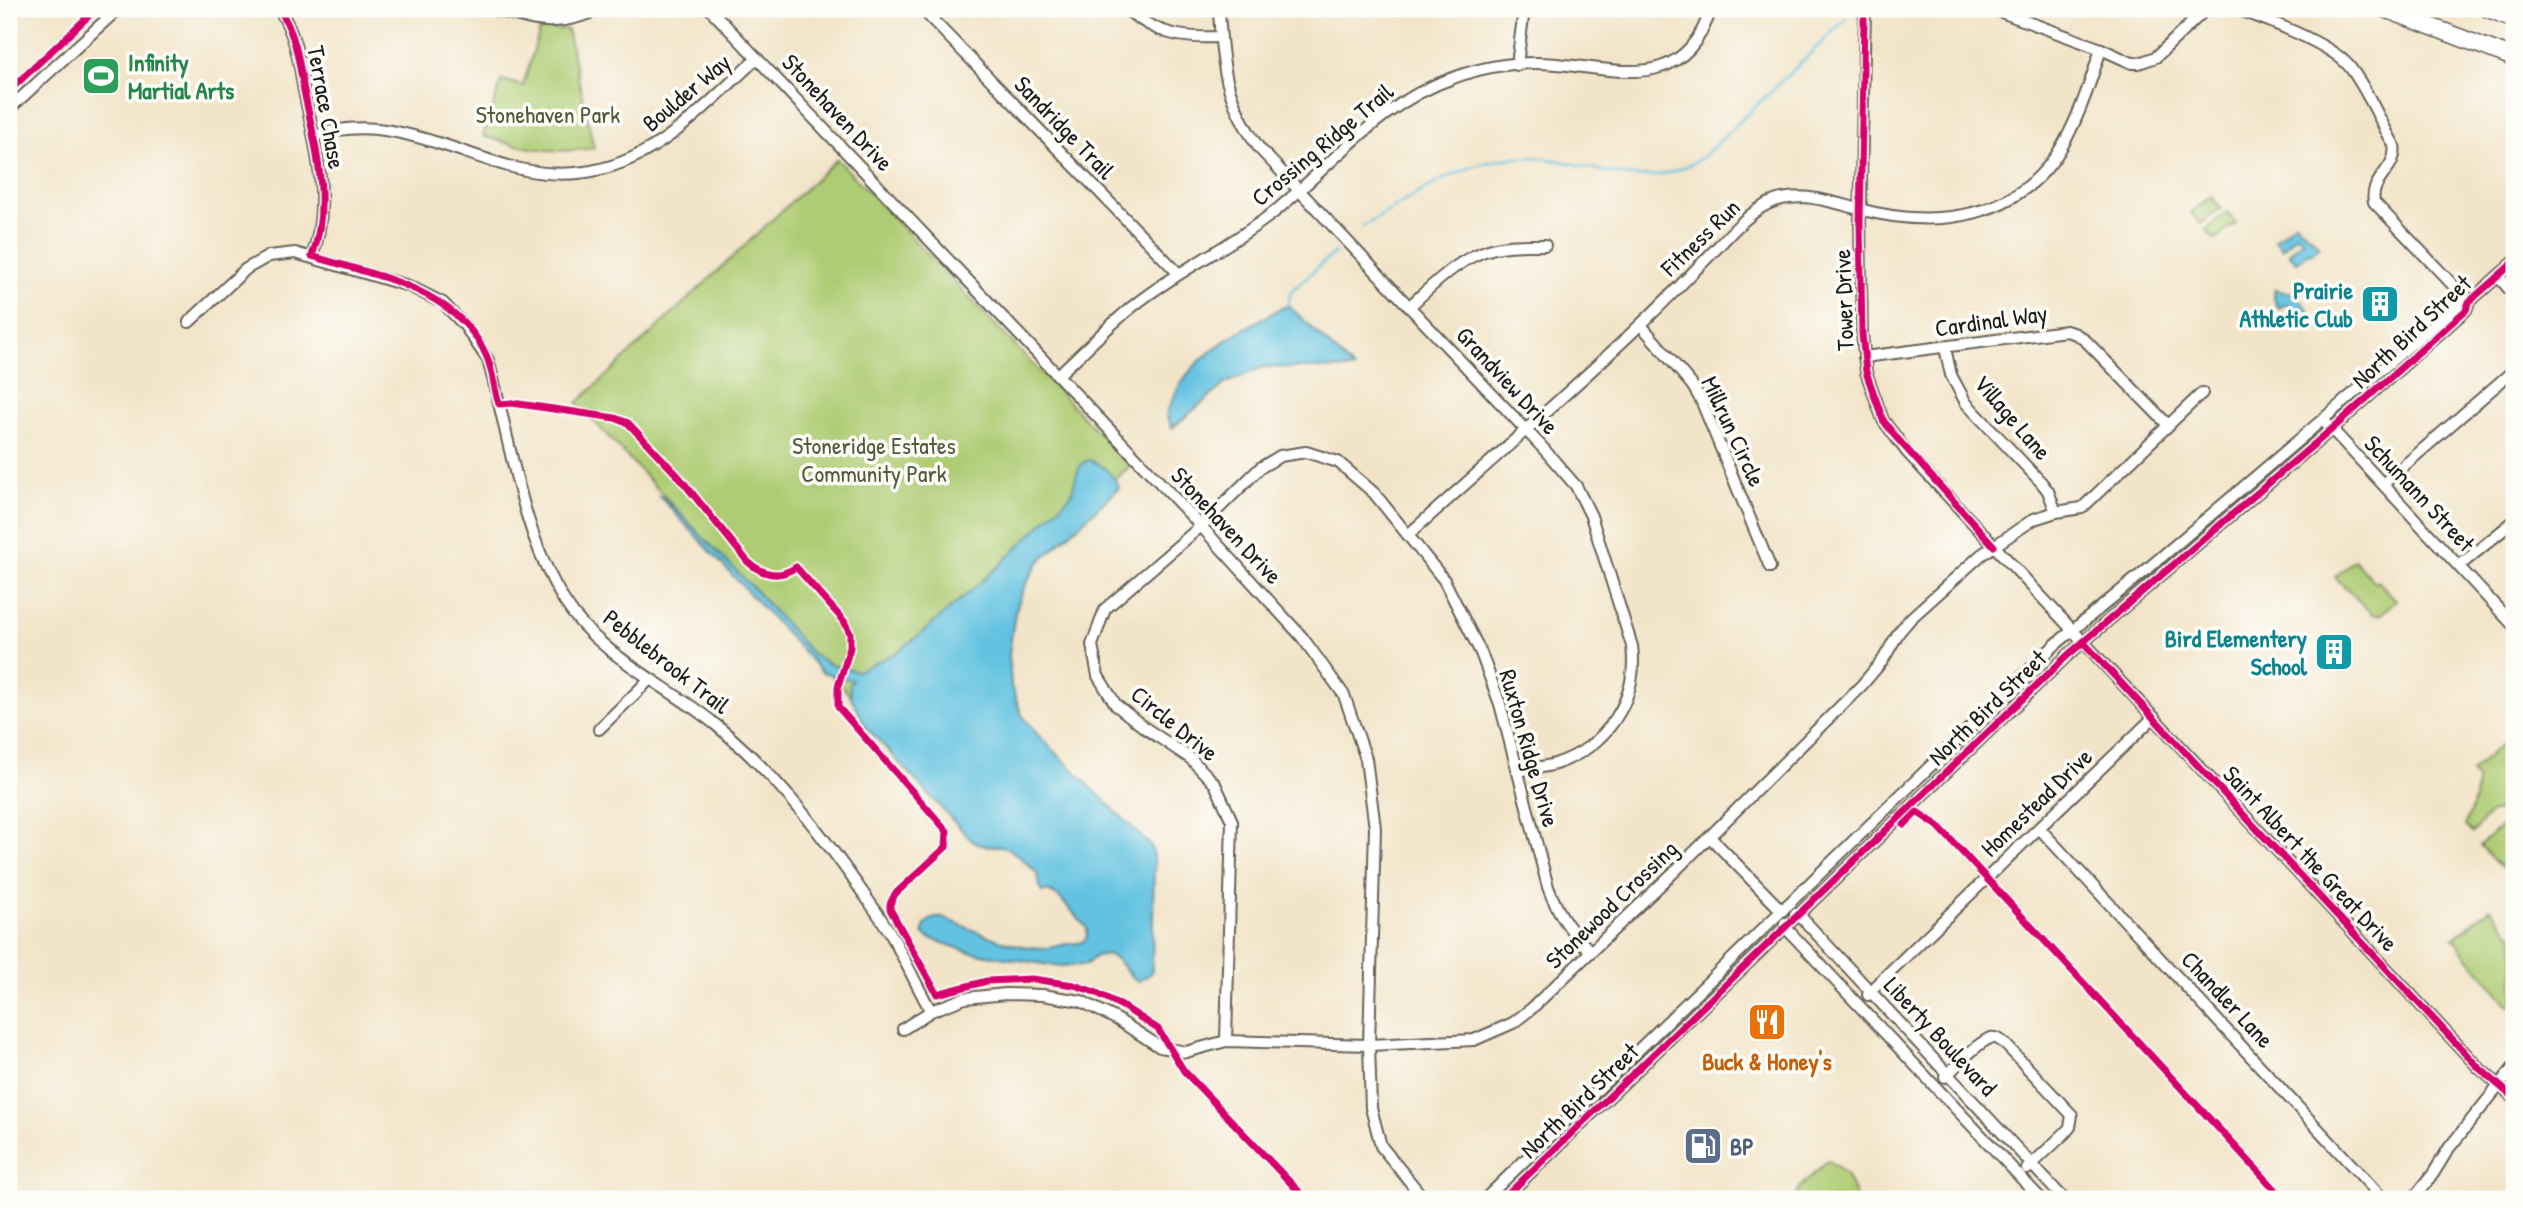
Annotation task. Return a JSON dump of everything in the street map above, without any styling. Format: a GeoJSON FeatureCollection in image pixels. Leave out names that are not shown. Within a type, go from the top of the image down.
{"type":"FeatureCollection","features":[{"type":"Feature","properties":{"kind":"highway"},"geometry":{"type":"LineString","coordinates":[[2385,9],[2514,58]]}},
{"type":"Feature","properties":{"kind":"highway"},"geometry":{"type":"LineString","coordinates":[[2488,9],[2514,19]]}},
{"type":"Feature","properties":{"kind":"street","name":"Terrace Chase"},"geometry":{"type":"LineString","coordinates":[[279,9],[293,33],[319,161],[320,225],[312,256]]}},
{"type":"Feature","properties":{"kind":"street"},"geometry":{"type":"LineString","coordinates":[[492,9],[549,22],[568,21],[600,9]]}},
{"type":"Feature","properties":{"kind":"street","name":"Stonehaven Drive"},"geometry":{"type":"LineString","coordinates":[[710,9],[1200,526],[1302,637],[1344,695],[1366,759],[1375,828],[1369,1045],[1371,1108],[1381,1146],[1424,1199]]}},
{"type":"Feature","properties":{"kind":"street","name":"Sandridge Trail"},"geometry":{"type":"LineString","coordinates":[[922,9],[1179,274]]}},
{"type":"Feature","properties":{"kind":"street"},"geometry":{"type":"LineString","coordinates":[[1126,9],[1145,23],[1167,33],[1187,38],[1220,37]]}},
{"type":"Feature","properties":{"kind":"street","name":"Grandview Drive"},"geometry":{"type":"LineString","coordinates":[[1220,9],[1220,37],[1227,84],[1233,105],[1259,148],[1526,429],[1576,486],[1591,516],[1632,646],[1634,665],[1628,699],[1612,725],[1588,747],[1556,764],[1517,771]]}},
{"type":"Feature","properties":{"kind":"street"},"geometry":{"type":"LineString","coordinates":[[1517,65],[1524,9]]}},
{"type":"Feature","properties":{"kind":"street","name":"Crossing Ridge Trail"},"geometry":{"type":"LineString","coordinates":[[1058,375],[1143,298],[1246,234],[1397,105],[1452,78],[1481,70],[1517,65],[1575,65],[1627,72],[1650,72],[1688,49],[1701,34],[1711,9]]}},
{"type":"Feature","properties":{"kind":"street","name":"Tower Drive"},"geometry":{"type":"LineString","coordinates":[[1865,9],[1861,209],[1864,357],[1875,401],[1889,428],[1907,452],[2083,642]]}},
{"type":"Feature","properties":{"kind":"street"},"geometry":{"type":"LineString","coordinates":[[1993,9],[2132,63],[2143,63],[2165,49],[2206,9]]}},
{"type":"Feature","properties":{"kind":"street"},"geometry":{"type":"LineString","coordinates":[[2236,9],[2286,27],[2348,65],[2396,153],[2393,163],[2376,183],[2372,197],[2374,202],[2469,302]]}},
{"type":"Feature","properties":{"kind":"street"},"geometry":{"type":"LineString","coordinates":[[9,109],[116,11]]}},
{"type":"Feature","properties":{"kind":"street","name":"Fitness Run"},"geometry":{"type":"LineString","coordinates":[[1408,535],[1641,325],[1730,234],[1764,206],[1784,198],[1816,198],[1881,214],[1954,218],[1993,207],[2028,187],[2064,143],[2101,49]]}},
{"type":"Feature","properties":{"kind":"street","name":"Boulder Way"},"geometry":{"type":"LineString","coordinates":[[314,136],[372,127],[397,130],[525,170],[559,174],[577,172],[625,162],[657,146],[678,131],[757,58]]}},
{"type":"Feature","properties":{"kind":"street"},"geometry":{"type":"LineString","coordinates":[[1410,306],[1443,276],[1478,254],[1497,247],[1545,245]]}},
{"type":"Feature","properties":{"kind":"street","name":"Pebblebrook Trail"},"geometry":{"type":"LineString","coordinates":[[189,322],[246,269],[265,259],[295,253],[409,286],[443,303],[484,350],[541,557],[566,604],[594,635],[649,680],[715,724],[765,770],[805,815],[888,930],[931,1011]]}},
{"type":"Feature","properties":{"kind":"street","name":"North Bird Street"},"geometry":{"type":"LineString","coordinates":[[1485,1199],[2056,643],[2437,322],[2455,308],[2469,302],[2514,262]]}},
{"type":"Feature","properties":{"kind":"street"},"geometry":{"type":"LineString","coordinates":[[2498,276],[2514,295]]}},
{"type":"Feature","properties":{"kind":"street","name":"North Bird Street"},"geometry":{"type":"LineString","coordinates":[[1503,1199],[2083,642],[2332,429],[2466,310],[2469,302]]}},
{"type":"Feature","properties":{"kind":"street","name":"Millrun Circle"},"geometry":{"type":"LineString","coordinates":[[1641,325],[1692,385],[1701,400],[1770,567]]}},
{"type":"Feature","properties":{"kind":"street","name":"Cardinal Way"},"geometry":{"type":"LineString","coordinates":[[1864,357],[2066,331],[2086,341],[2169,426]]}},
{"type":"Feature","properties":{"kind":"street","name":"Village Lane"},"geometry":{"type":"LineString","coordinates":[[1945,348],[1951,375],[1966,403],[2041,482],[2048,491],[2056,512]]}},
{"type":"Feature","properties":{"kind":"street"},"geometry":{"type":"LineString","coordinates":[[2383,484],[2514,370]]}},
{"type":"Feature","properties":{"kind":"street","name":"Stonewood Crossing"},"geometry":{"type":"LineString","coordinates":[[903,1029],[931,1011],[965,998],[1006,993],[1081,1001],[1118,1020],[1160,1047],[1186,1052],[1226,1041],[1369,1045],[1474,1040],[1513,1023],[1710,837],[1862,685],[1911,618],[2022,525],[2056,512],[2082,508],[2202,393]]}},
{"type":"Feature","properties":{"kind":"street","name":"Schumann Street"},"geometry":{"type":"LineString","coordinates":[[2323,420],[2514,626]]}},
{"type":"Feature","properties":{"kind":"street","name":"Ruxton Ridge Drive"},"geometry":{"type":"LineString","coordinates":[[1200,526],[1260,468],[1280,456],[1306,452],[1339,462],[1374,493],[1444,580],[1481,653],[1500,705],[1548,887],[1557,911],[1569,929],[1591,952]]}},
{"type":"Feature","properties":{"kind":"street"},"geometry":{"type":"LineString","coordinates":[[2459,566],[2514,521]]}},
{"type":"Feature","properties":{"kind":"street","name":"Circle Drive"},"geometry":{"type":"LineString","coordinates":[[1200,526],[1105,609],[1093,645],[1098,676],[1116,705],[1190,758],[1215,785],[1232,821],[1226,1041]]}},
{"type":"Feature","properties":{"kind":"street","name":"Saint Albert the Great Drive"},"geometry":{"type":"LineString","coordinates":[[2083,642],[2479,1068],[2514,1098]]}},
{"type":"Feature","properties":{"kind":"street"},"geometry":{"type":"LineString","coordinates":[[599,729],[649,680]]}},
{"type":"Feature","properties":{"kind":"street","name":"Homestead Drive"},"geometry":{"type":"LineString","coordinates":[[1864,1008],[1870,990],[2154,717]]}},
{"type":"Feature","properties":{"kind":"street","name":"Chandler Lane"},"geometry":{"type":"LineString","coordinates":[[2040,829],[2383,1199]]}},
{"type":"Feature","properties":{"kind":"street"},"geometry":{"type":"LineString","coordinates":[[1710,837],[1782,911],[1800,916]]}},
{"type":"Feature","properties":{"kind":"street"},"geometry":{"type":"LineString","coordinates":[[1782,911],[1786,928]]}},
{"type":"Feature","properties":{"kind":"street","name":"Liberty Boulevard"},"geometry":{"type":"LineString","coordinates":[[1800,916],[2064,1199]]}},
{"type":"Feature","properties":{"kind":"street","name":"Liberty Boulevard"},"geometry":{"type":"LineString","coordinates":[[1786,928],[2041,1199]]}},
{"type":"Feature","properties":{"kind":"street"},"geometry":{"type":"LineString","coordinates":[[1936,1086],[1989,1038],[1996,1038],[2006,1045],[2071,1115],[2070,1127],[2066,1132],[2020,1176]]}},
{"type":"Feature","properties":{"kind":"street"},"geometry":{"type":"LineString","coordinates":[[2413,1199],[2449,1148],[2514,1067]]}},
{"type":"Feature","properties":{"kind":"green space","name":"Stonehaven Park"},"geometry":{"type":"Polygon","coordinates":[[[540,29],[567,29],[594,148],[566,151],[538,149],[483,136],[502,80],[523,86],[540,29]]]}},
{"type":"Feature","properties":{"kind":"green space","name":"Stoneridge Estates Community Park"},"geometry":{"type":"Polygon","coordinates":[[[837,159],[1130,466],[940,643],[990,845],[577,403],[837,159]]]}},
{"type":"Feature","properties":{"kind":"green space"},"geometry":{"type":"Polygon","coordinates":[[[2211,196],[2221,208],[2201,224],[2191,213],[2211,196]]]}},
{"type":"Feature","properties":{"kind":"green space"},"geometry":{"type":"Polygon","coordinates":[[[2227,212],[2236,223],[2215,240],[2206,230],[2227,212]]]}},
{"type":"Feature","properties":{"kind":"green space"},"geometry":{"type":"Polygon","coordinates":[[[2354,560],[2375,583],[2378,581],[2396,600],[2380,615],[2372,614],[2335,577],[2354,560]]]}},
{"type":"Feature","properties":{"kind":"green space"},"geometry":{"type":"Polygon","coordinates":[[[2505,741],[2514,749],[2514,789],[2500,803],[2498,812],[2491,812],[2472,833],[2465,826],[2475,799],[2477,782],[2471,772],[2505,741]]]}},
{"type":"Feature","properties":{"kind":"green space"},"geometry":{"type":"Polygon","coordinates":[[[2514,814],[2514,876],[2495,862],[2480,845],[2514,814]]]}},
{"type":"Feature","properties":{"kind":"green space"},"geometry":{"type":"Polygon","coordinates":[[[2490,908],[2514,936],[2514,1002],[2509,1006],[2453,939],[2490,908]]]}},
{"type":"Feature","properties":{"kind":"green space"},"geometry":{"type":"Polygon","coordinates":[[[1828,1160],[1846,1174],[1857,1199],[1794,1199],[1799,1188],[1828,1160]]]}},
{"type":"Feature","properties":{"kind":"water"},"geometry":{"type":"Polygon","coordinates":[[[2295,222],[2320,246],[2297,262],[2289,253],[2303,240],[2296,234],[2282,249],[2275,240],[2295,222]]]}},
{"type":"Feature","properties":{"kind":"water"},"geometry":{"type":"Polygon","coordinates":[[[2275,289],[2292,292],[2309,310],[2308,317],[2299,326],[2290,325],[2288,320],[2292,310],[2286,304],[2279,308],[2277,306],[2274,299],[2275,289]]]}},
{"type":"Feature","properties":{"kind":"water"},"geometry":{"type":"Polygon","coordinates":[[[1288,305],[1354,369],[1263,367],[1226,383],[1172,428],[1166,414],[1181,384],[1193,368],[1231,336],[1288,305]]]}},
{"type":"Feature","properties":{"kind":"water"},"geometry":{"type":"Polygon","coordinates":[[[1089,460],[1107,471],[1119,488],[1038,563],[1024,588],[1015,612],[1009,654],[1011,686],[1022,715],[1038,735],[1151,846],[1154,858],[1152,969],[1150,974],[1139,981],[1107,954],[1096,956],[1085,965],[1056,966],[969,952],[923,934],[926,923],[932,919],[943,918],[1006,942],[1049,948],[1080,943],[1087,937],[1087,928],[1058,896],[1048,891],[1042,892],[1036,873],[1017,855],[1004,847],[983,845],[971,840],[865,726],[851,697],[849,685],[852,680],[822,672],[659,496],[756,591],[813,655],[832,665],[857,671],[896,653],[999,566],[1071,495],[1078,469],[1089,460]]]}},
{"type":"Feature","properties":{"kind":"waterway"},"geometry":{"type":"LineString","coordinates":[[1362,227],[1434,184],[1492,161],[1538,158],[1632,176],[1655,176],[1679,170],[1704,156],[1847,18]]}},
{"type":"Feature","properties":{"kind":"waterway"},"geometry":{"type":"LineString","coordinates":[[1288,305],[1291,291],[1335,252]]}},
{"type":"Feature","properties":{"kind":"cycle path"},"geometry":{"type":"LineString","coordinates":[[9,91],[96,9]]}},
{"type":"Feature","properties":{"kind":"cycle path"},"geometry":{"type":"LineString","coordinates":[[279,9],[296,48],[320,174],[321,216],[312,256],[412,288],[456,315],[473,334],[487,357],[499,404],[512,403],[588,414],[628,423],[679,477],[748,562],[771,574],[783,573],[796,567],[844,621],[850,633],[850,648],[838,687],[838,707],[947,831],[946,847],[895,894],[890,904],[890,909],[937,994],[987,981],[1032,979],[1074,985],[1124,1007],[1158,1029],[1184,1071],[1306,1199]]}},
{"type":"Feature","properties":{"kind":"cycle path"},"geometry":{"type":"LineString","coordinates":[[1864,19],[1860,223],[1862,334],[1866,372],[1883,420],[1994,546]]}},
{"type":"Feature","properties":{"kind":"cycle path"},"geometry":{"type":"LineString","coordinates":[[1503,1199],[2068,655],[2332,429],[2466,310],[2469,302],[2514,262]]}},
{"type":"Feature","properties":{"kind":"cycle path"},"geometry":{"type":"LineString","coordinates":[[2083,642],[2479,1068],[2514,1098]]}},
{"type":"Feature","properties":{"kind":"cycle path"},"geometry":{"type":"LineString","coordinates":[[1904,825],[1917,812],[1938,826],[2284,1199]]}},
{"type":"Feature","properties":{"kind":"place","name":"Infinity Martial Arts"},"geometry":{"type":"Point","coordinates":[101,76]}},
{"type":"Feature","properties":{"kind":"place","name":"Prairie Athletic Club"},"geometry":{"type":"Point","coordinates":[2380,304]}},
{"type":"Feature","properties":{"kind":"place","name":"Bird Elementery School"},"geometry":{"type":"Point","coordinates":[2334,652]}},
{"type":"Feature","properties":{"kind":"place","name":"Buck & Honey's"},"geometry":{"type":"Point","coordinates":[1767,1022]}},
{"type":"Feature","properties":{"kind":"place","name":"BP"},"geometry":{"type":"Point","coordinates":[1703,1146]}}]}
